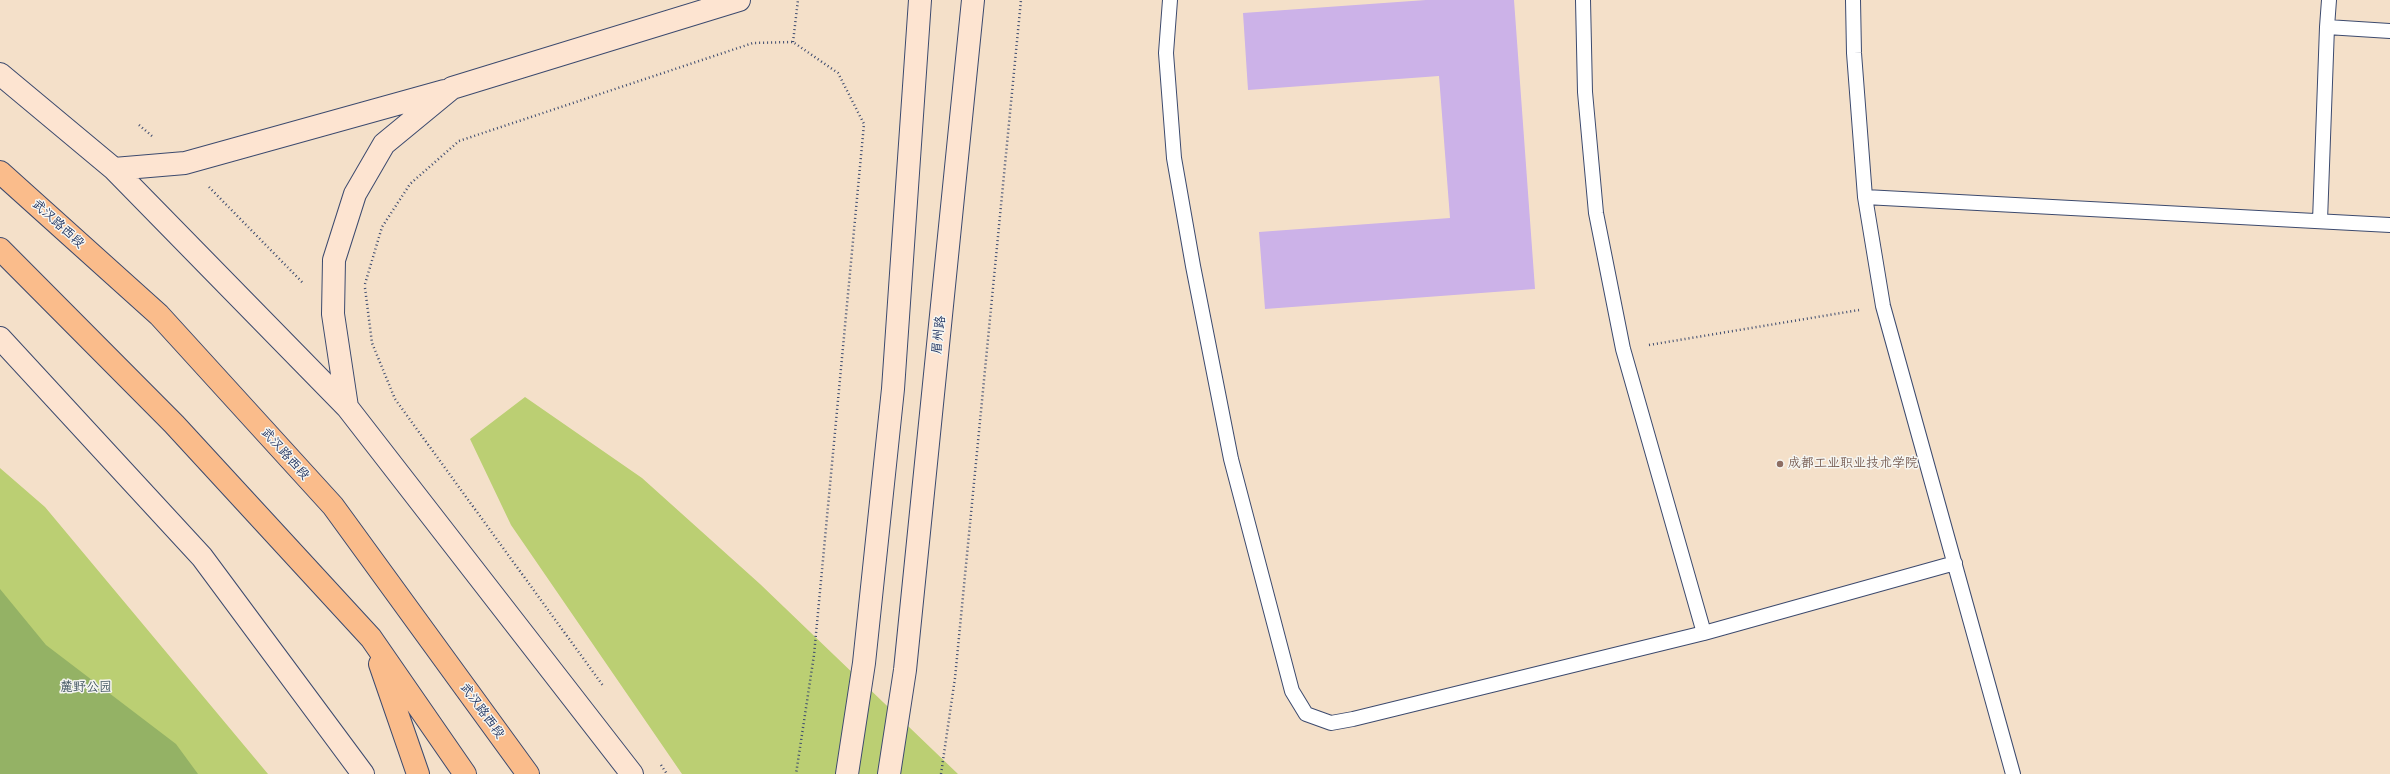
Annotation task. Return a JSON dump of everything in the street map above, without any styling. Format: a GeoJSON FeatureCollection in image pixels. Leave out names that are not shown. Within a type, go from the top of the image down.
{"type":"FeatureCollection","features":[{"type":"Feature","properties":{"kind":"highway","name":"武汉路西段"},"geometry":{"type":"LineString","coordinates":[[0,172],[159,315],[333,506],[528,774]]}},
{"type":"Feature","properties":{"kind":"highway"},"geometry":{"type":"LineString","coordinates":[[0,249],[174,424],[371,638],[465,774]]}},
{"type":"Feature","properties":{"kind":"highway"},"geometry":{"type":"LineString","coordinates":[[371,638],[418,774]]}},
{"type":"Feature","properties":{"kind":"main road"},"geometry":{"type":"LineString","coordinates":[[114,169],[185,163],[452,88],[739,0]]}},
{"type":"Feature","properties":{"kind":"main road"},"geometry":{"type":"LineString","coordinates":[[847,774],[864,663],[893,389],[920,0]]}},
{"type":"Feature","properties":{"kind":"main road","name":"眉州路"},"geometry":{"type":"LineString","coordinates":[[889,774],[905,670],[973,0]]}},
{"type":"Feature","properties":{"kind":"main road"},"geometry":{"type":"LineString","coordinates":[[0,74],[114,169],[347,407],[632,774]]}},
{"type":"Feature","properties":{"kind":"main road"},"geometry":{"type":"LineString","coordinates":[[347,407],[333,314],[334,260],[355,194],[384,144],[452,88]]}},
{"type":"Feature","properties":{"kind":"main road"},"geometry":{"type":"LineString","coordinates":[[0,338],[202,557],[363,774]]}},
{"type":"Feature","properties":{"kind":"lane"},"geometry":{"type":"LineString","coordinates":[[1170,0],[1166,53],[1174,158],[1193,266],[1231,459],[1292,691],[1306,714],[1331,723],[1353,718],[1704,632],[1954,564]]}},
{"type":"Feature","properties":{"kind":"lane"},"geometry":{"type":"LineString","coordinates":[[1583,0],[1585,92],[1596,212],[1624,349],[1704,632]]}},
{"type":"Feature","properties":{"kind":"lane"},"geometry":{"type":"LineString","coordinates":[[1853,0],[1854,53],[1865,197],[1883,306],[2013,774]]}},
{"type":"Feature","properties":{"kind":"lane"},"geometry":{"type":"LineString","coordinates":[[2320,221],[2329,0]]}},
{"type":"Feature","properties":{"kind":"lane"},"geometry":{"type":"LineString","coordinates":[[2327,27],[2390,31]]}},
{"type":"Feature","properties":{"kind":"lane"},"geometry":{"type":"LineString","coordinates":[[1865,197],[2390,225]]}},
{"type":"Feature","properties":{"kind":"path"},"geometry":{"type":"LineString","coordinates":[[793,42],[798,0]]}},
{"type":"Feature","properties":{"kind":"path"},"geometry":{"type":"LineString","coordinates":[[941,774],[955,678],[1020,0]]}},
{"type":"Feature","properties":{"kind":"path"},"geometry":{"type":"LineString","coordinates":[[606,690],[395,399],[372,343],[364,285],[382,227],[410,184],[459,141],[753,43],[793,42],[838,73],[864,124],[814,655],[796,774]]}},
{"type":"Feature","properties":{"kind":"path"},"geometry":{"type":"LineString","coordinates":[[139,125],[185,163],[333,314],[372,343]]}},
{"type":"Feature","properties":{"kind":"path"},"geometry":{"type":"LineString","coordinates":[[1624,349],[1883,306]]}},
{"type":"Feature","properties":{"kind":"path"},"geometry":{"type":"LineString","coordinates":[[658,761],[667,774]]}},
{"type":"Feature","properties":{"kind":"green space"},"geometry":{"type":"Polygon","coordinates":[[[525,397],[642,478],[760,584],[958,774],[682,774],[511,525],[470,439],[525,397]]]}},
{"type":"Feature","properties":{"kind":"green space","name":"麓野公园"},"geometry":{"type":"Polygon","coordinates":[[[0,468],[45,507],[268,774],[0,774],[0,468]]]}},
{"type":"Feature","properties":{"kind":"green space"},"geometry":{"type":"Polygon","coordinates":[[[0,589],[46,645],[176,744],[198,774],[0,774],[0,589]]]}},
{"type":"Feature","properties":{"kind":"building"},"geometry":{"type":"Polygon","coordinates":[[[1426,0],[1514,0],[1535,289],[1265,309],[1259,232],[1450,218],[1439,76],[1248,90],[1243,13],[1426,0]]]}},
{"type":"Feature","properties":{"kind":"place","name":"成都工业职业技术学院"},"geometry":{"type":"Point","coordinates":[1780,464]}}]}
